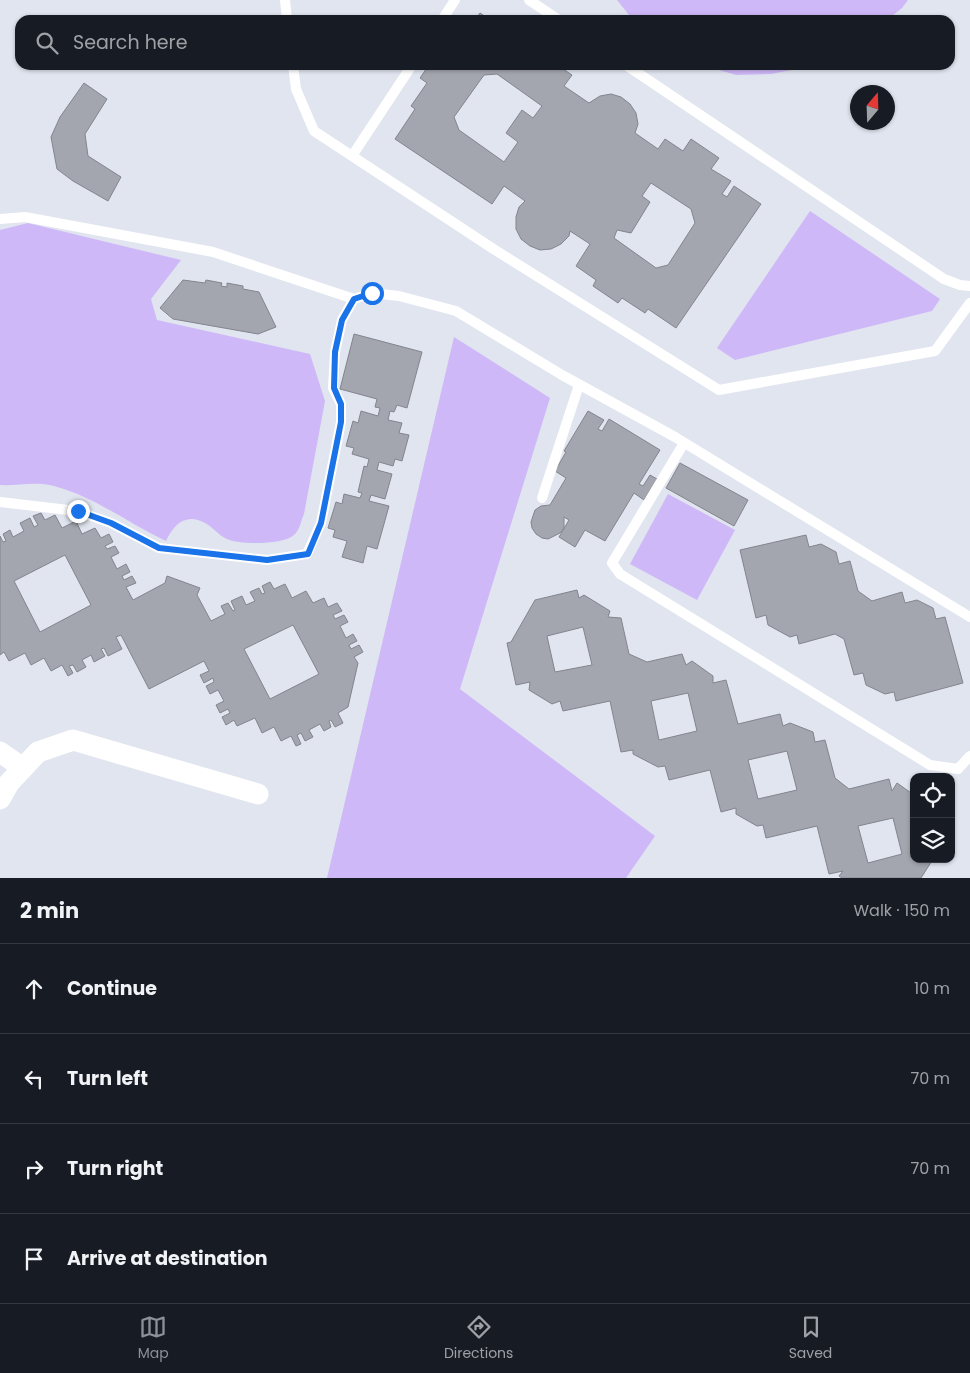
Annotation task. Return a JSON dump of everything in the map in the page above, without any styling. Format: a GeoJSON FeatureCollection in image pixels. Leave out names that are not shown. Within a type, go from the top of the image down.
{"type":"FeatureCollection","features":[{"type":"Feature","properties":{"kind":"street"},"geometry":{"type":"LineString","coordinates":[[0,799],[9,783],[38,752],[73,740],[258,794]]}},
{"type":"Feature","properties":{"kind":"street"},"geometry":{"type":"LineString","coordinates":[[0,752],[23,768]]}},
{"type":"Feature","properties":{"kind":"lane"},"geometry":{"type":"LineString","coordinates":[[285,0],[286,15]]}},
{"type":"Feature","properties":{"kind":"lane"},"geometry":{"type":"LineString","coordinates":[[445,15],[455,0]]}},
{"type":"Feature","properties":{"kind":"lane"},"geometry":{"type":"LineString","coordinates":[[529,0],[552,15]]}},
{"type":"Feature","properties":{"kind":"lane"},"geometry":{"type":"LineString","coordinates":[[294,70],[296,89],[314,131],[495,250],[719,390],[935,351],[970,303]]}},
{"type":"Feature","properties":{"kind":"lane"},"geometry":{"type":"LineString","coordinates":[[352,156],[409,70]]}},
{"type":"Feature","properties":{"kind":"lane"},"geometry":{"type":"LineString","coordinates":[[633,70],[944,279],[960,285],[970,286]]}},
{"type":"Feature","properties":{"kind":"lane"},"geometry":{"type":"LineString","coordinates":[[0,219],[25,217],[213,252],[354,299],[372,293],[399,296],[456,312],[579,385],[684,443],[970,617]]}},
{"type":"Feature","properties":{"kind":"lane"},"geometry":{"type":"LineString","coordinates":[[0,502],[78,511],[111,523],[159,548],[267,560],[308,554],[321,523],[341,422],[341,404],[334,388],[335,352],[342,320],[354,299]]}},
{"type":"Feature","properties":{"kind":"lane"},"geometry":{"type":"LineString","coordinates":[[542,498],[579,385]]}},
{"type":"Feature","properties":{"kind":"lane"},"geometry":{"type":"LineString","coordinates":[[684,443],[612,563],[620,574],[930,765],[958,769],[969,757]]}},
{"type":"Feature","properties":{"kind":"shaded area"},"geometry":{"type":"Polygon","coordinates":[[[617,0],[908,0],[893,15],[629,15],[617,0]]]}},
{"type":"Feature","properties":{"kind":"shaded area"},"geometry":{"type":"Polygon","coordinates":[[[719,70],[792,70],[771,74],[736,75],[719,70]]]}},
{"type":"Feature","properties":{"kind":"shaded area"},"geometry":{"type":"Polygon","coordinates":[[[810,211],[940,299],[932,311],[735,360],[717,348],[810,211]]]}},
{"type":"Feature","properties":{"kind":"shaded area"},"geometry":{"type":"Polygon","coordinates":[[[28,223],[181,260],[151,299],[157,320],[310,354],[325,401],[304,514],[299,528],[294,535],[281,541],[261,543],[233,541],[227,539],[205,523],[192,519],[176,525],[166,541],[97,503],[69,491],[40,484],[0,485],[0,230],[28,223]]]}},
{"type":"Feature","properties":{"kind":"shaded area"},"geometry":{"type":"Polygon","coordinates":[[[454,337],[550,398],[460,689],[655,836],[626,878],[327,878],[454,337]]]}},
{"type":"Feature","properties":{"kind":"shaded area"},"geometry":{"type":"Polygon","coordinates":[[[668,494],[735,530],[697,600],[630,564],[668,494]]]}},
{"type":"Feature","properties":{"kind":"building"},"geometry":{"type":"Polygon","coordinates":[[[426,70],[564,70],[572,75],[564,86],[589,103],[600,96],[611,94],[621,97],[630,104],[636,113],[638,124],[635,133],[658,149],[665,139],[683,151],[691,139],[719,158],[711,169],[731,181],[722,194],[727,197],[734,186],[761,204],[676,328],[648,309],[645,313],[622,298],[618,303],[593,286],[596,280],[576,266],[590,244],[570,231],[569,236],[561,244],[551,249],[540,250],[530,246],[521,239],[516,229],[516,217],[519,207],[525,201],[504,186],[492,204],[395,139],[415,109],[411,106],[427,83],[420,78],[426,70]],[[497,74],[484,75],[454,117],[459,130],[504,162],[518,142],[506,133],[522,110],[533,118],[542,106],[497,74]],[[651,183],[642,196],[650,202],[631,233],[617,230],[614,238],[656,268],[668,265],[695,223],[691,209],[651,183]]]}},
{"type":"Feature","properties":{"kind":"building"},"geometry":{"type":"Polygon","coordinates":[[[84,83],[107,99],[85,134],[88,156],[121,177],[108,201],[73,181],[57,169],[51,137],[60,117],[84,83]]]}},
{"type":"Feature","properties":{"kind":"building"},"geometry":{"type":"Polygon","coordinates":[[[183,280],[205,283],[206,280],[222,283],[221,286],[227,287],[227,283],[259,292],[276,327],[258,334],[173,319],[160,308],[183,280]]]}},
{"type":"Feature","properties":{"kind":"building"},"geometry":{"type":"Polygon","coordinates":[[[354,334],[422,352],[407,408],[397,405],[394,412],[390,411],[388,420],[402,423],[399,433],[409,435],[402,461],[395,459],[393,466],[379,462],[377,470],[392,474],[385,499],[371,495],[369,501],[389,506],[377,549],[367,546],[363,563],[342,557],[347,541],[333,537],[335,530],[328,528],[336,502],[342,504],[344,494],[360,498],[362,493],[358,492],[364,466],[367,467],[369,459],[352,454],[354,448],[346,446],[353,421],[358,423],[361,411],[378,416],[380,408],[375,407],[377,399],[340,389],[354,334]]]}},
{"type":"Feature","properties":{"kind":"building"},"geometry":{"type":"Polygon","coordinates":[[[588,411],[604,420],[598,429],[602,431],[609,419],[660,450],[639,484],[643,486],[650,475],[657,479],[644,500],[634,493],[605,541],[585,530],[575,547],[559,537],[569,520],[564,517],[564,528],[560,533],[548,539],[536,534],[531,522],[535,510],[541,506],[550,505],[566,478],[555,471],[566,452],[564,451],[588,411]]]}},
{"type":"Feature","properties":{"kind":"building"},"geometry":{"type":"Polygon","coordinates":[[[680,463],[748,500],[734,526],[666,488],[680,463]]]}},
{"type":"Feature","properties":{"kind":"building"},"geometry":{"type":"Polygon","coordinates":[[[41,513],[45,520],[55,515],[62,528],[76,521],[82,534],[95,528],[101,538],[109,534],[113,542],[105,546],[107,549],[115,546],[119,553],[111,557],[117,569],[126,564],[130,572],[122,576],[124,580],[132,576],[136,583],[126,587],[133,600],[165,583],[167,576],[200,588],[197,595],[211,621],[225,614],[221,606],[228,603],[233,611],[235,610],[231,601],[242,596],[246,605],[255,601],[250,592],[259,588],[262,594],[265,593],[262,586],[270,582],[274,589],[285,584],[292,598],[306,591],[313,603],[324,598],[328,607],[337,603],[342,611],[333,615],[335,619],[344,615],[348,622],[340,626],[346,638],[353,634],[357,641],[349,645],[351,649],[359,645],[363,652],[354,657],[358,663],[348,707],[338,713],[343,723],[335,727],[331,720],[329,721],[331,727],[324,731],[320,724],[309,730],[313,737],[305,741],[301,733],[297,735],[301,744],[296,746],[291,736],[281,741],[274,727],[262,733],[255,718],[237,726],[234,720],[226,725],[222,717],[230,713],[228,709],[220,713],[216,705],[224,701],[218,690],[210,694],[206,686],[214,682],[213,678],[204,683],[200,675],[209,671],[204,661],[149,689],[121,635],[116,637],[122,649],[108,656],[104,648],[101,649],[105,656],[94,662],[91,655],[82,660],[86,667],[77,672],[73,665],[69,666],[73,673],[68,676],[62,665],[51,671],[44,658],[31,665],[25,653],[9,661],[4,652],[0,655],[0,536],[3,542],[6,541],[3,534],[10,530],[13,537],[24,531],[20,523],[30,518],[34,527],[38,525],[33,516],[41,513]],[[65,555],[14,581],[40,632],[91,605],[65,555]],[[293,625],[244,649],[270,699],[319,674],[293,625]]]}},
{"type":"Feature","properties":{"kind":"building"},"geometry":{"type":"Polygon","coordinates":[[[806,535],[809,547],[821,544],[836,552],[839,564],[850,561],[858,591],[872,601],[902,592],[905,603],[917,600],[933,608],[936,619],[945,617],[963,683],[896,701],[894,692],[885,694],[866,685],[863,673],[854,675],[844,639],[835,634],[799,644],[797,635],[790,637],[768,625],[766,615],[756,618],[740,550],[806,535]]]}},
{"type":"Feature","properties":{"kind":"building"},"geometry":{"type":"Polygon","coordinates":[[[577,590],[579,598],[584,595],[610,611],[608,617],[621,618],[629,654],[647,662],[682,654],[686,665],[692,661],[713,676],[713,683],[726,680],[738,724],[780,714],[783,726],[790,723],[813,732],[815,742],[825,740],[835,778],[849,789],[889,779],[892,791],[897,783],[910,792],[910,863],[930,863],[921,878],[842,878],[839,876],[843,871],[829,874],[817,826],[766,838],[763,825],[757,826],[736,814],[736,808],[721,812],[710,770],[669,780],[665,766],[658,767],[633,754],[633,750],[621,752],[610,701],[563,711],[560,701],[552,704],[529,690],[530,682],[516,685],[507,643],[511,642],[535,600],[577,590]],[[583,627],[547,636],[555,672],[592,665],[583,627]],[[688,693],[651,701],[659,740],[697,731],[688,693]],[[787,751],[748,760],[758,799],[797,790],[787,751]],[[893,818],[858,826],[868,863],[902,854],[893,818]]]}},
{"type":"Feature","properties":{"kind":"route"},"geometry":{"type":"LineString","coordinates":[[78,511],[111,523],[159,548],[267,560],[308,554],[321,523],[341,422],[341,404],[334,388],[335,352],[342,320],[354,299],[372,293]]}}]}
